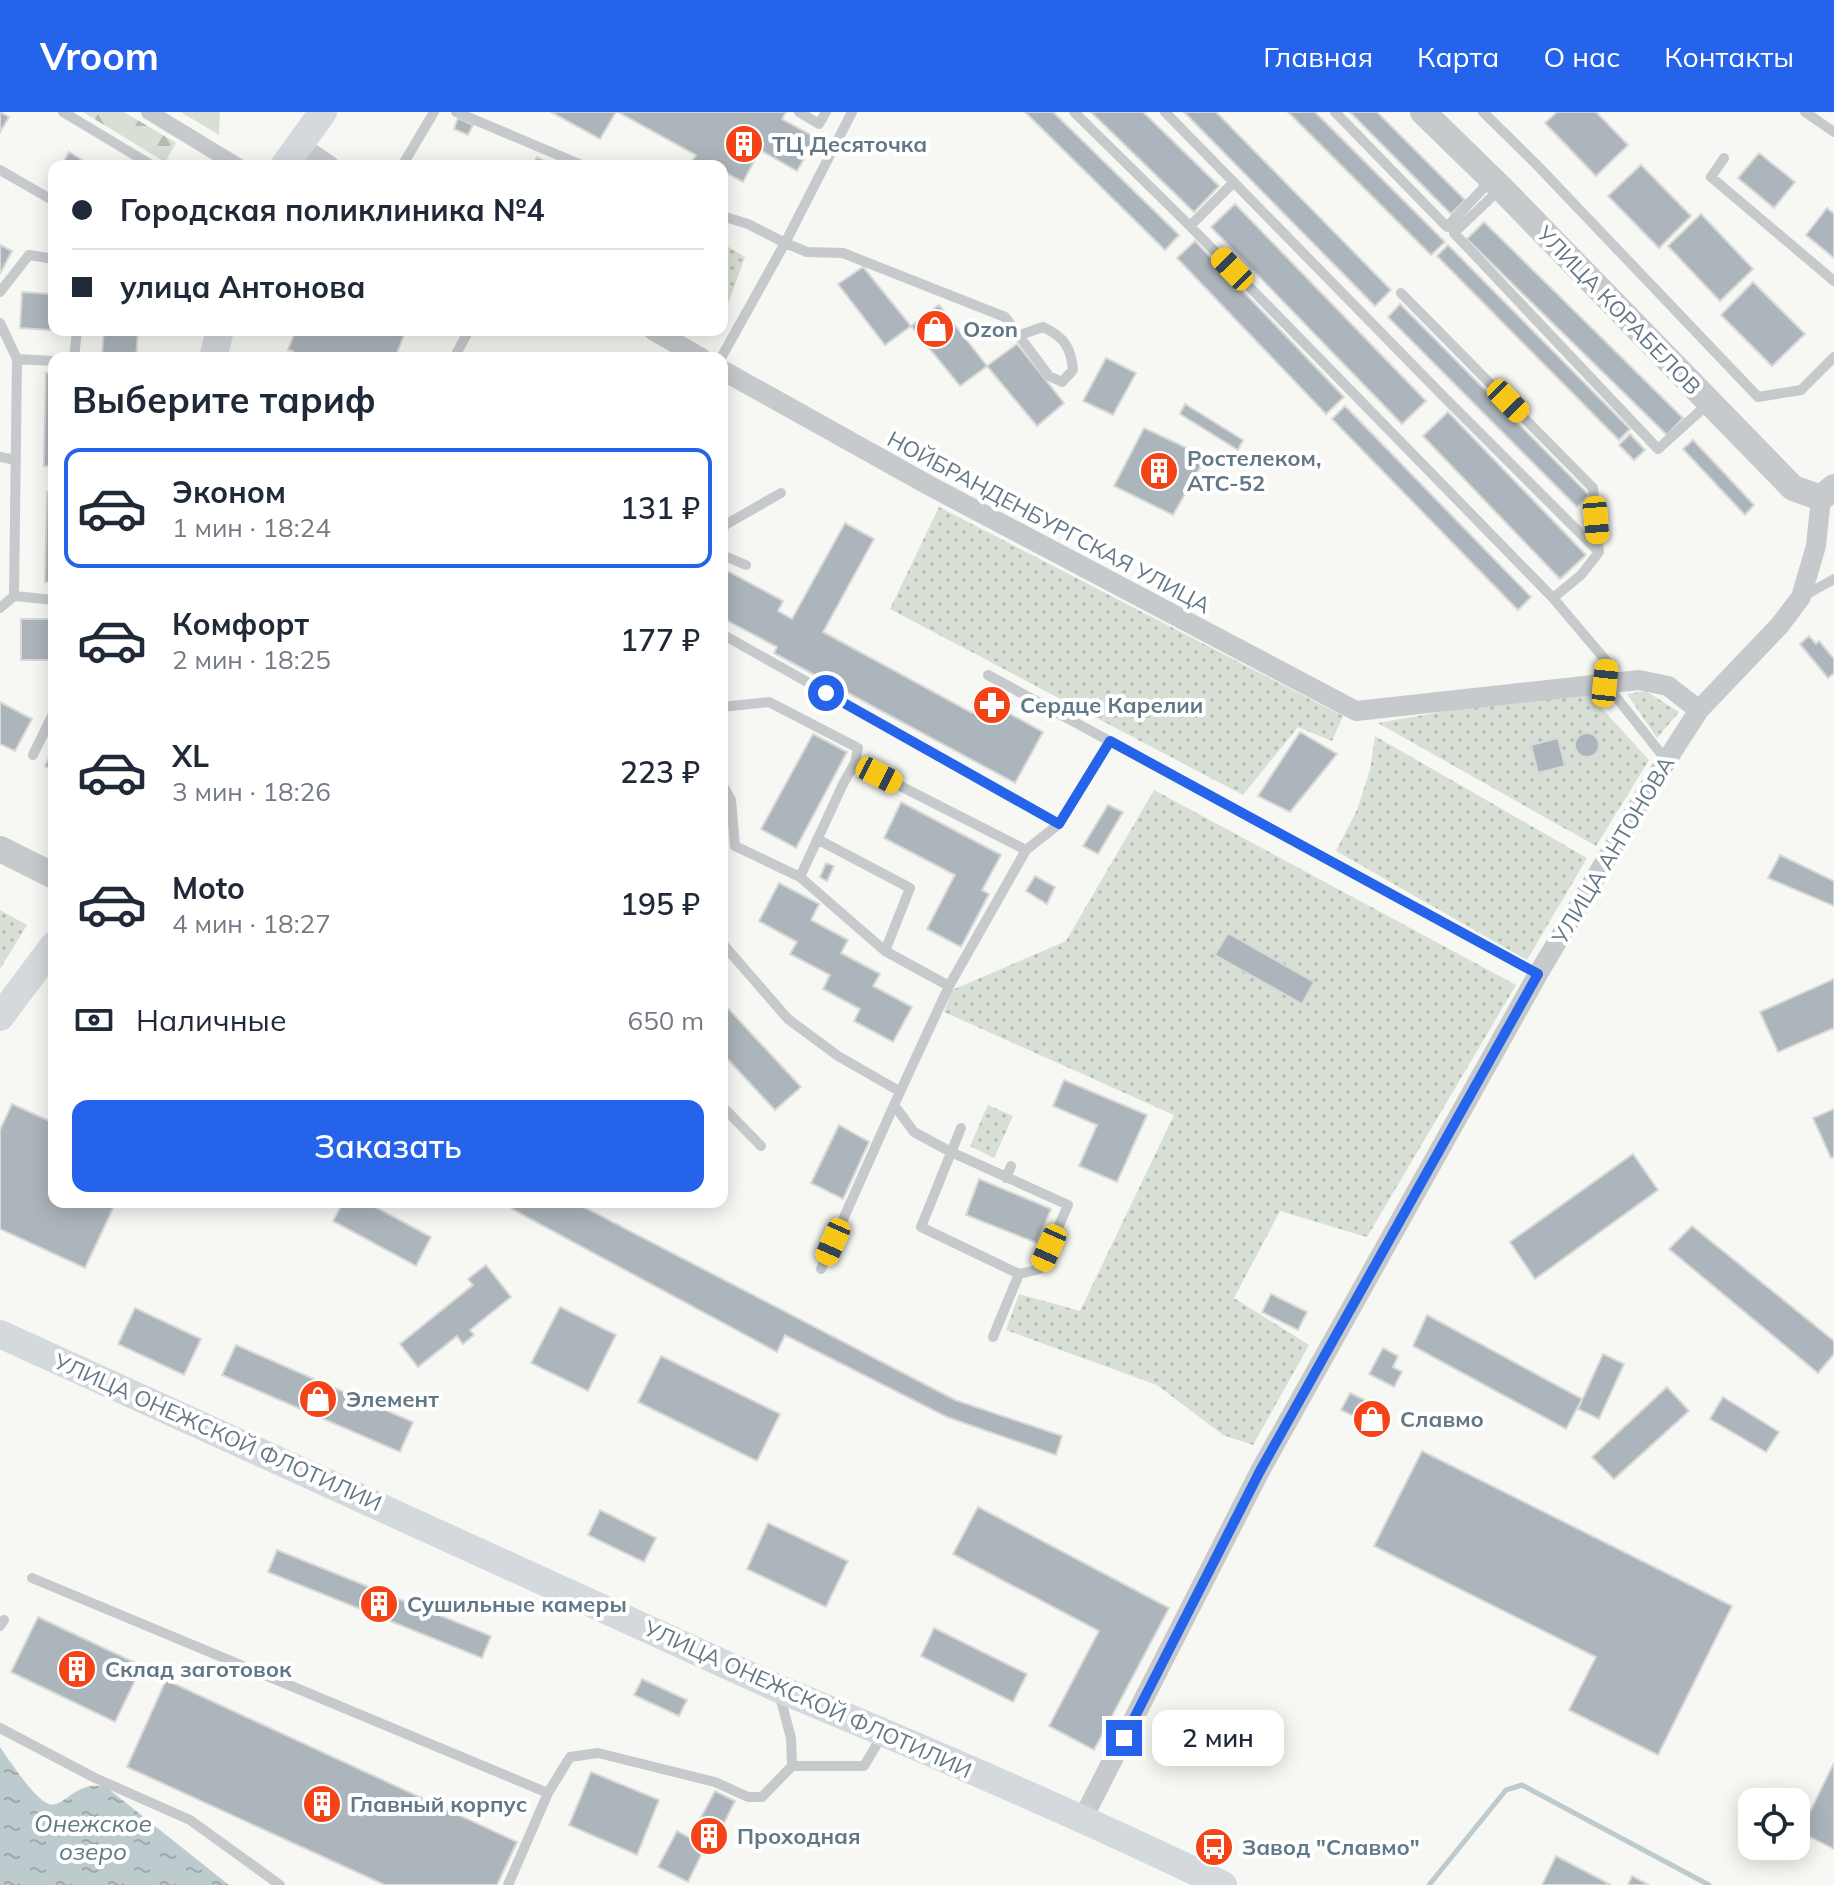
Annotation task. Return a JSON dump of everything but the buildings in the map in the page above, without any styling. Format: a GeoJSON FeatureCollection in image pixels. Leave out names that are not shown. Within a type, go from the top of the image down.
{"type":"FeatureCollection","features":[{"type":"Feature","properties":{"kind":"main road"},"geometry":{"type":"LineString","coordinates":[[292,156],[323,112]]}},
{"type":"Feature","properties":{"kind":"main road"},"geometry":{"type":"LineString","coordinates":[[0,1017],[48,953]]}},
{"type":"Feature","properties":{"kind":"main road","name":"УЛИЦА ОНЕЖСКОЙ ФЛОТИЛИИ"},"geometry":{"type":"LineString","coordinates":[[0,1334],[777,1688],[884,1732],[1223,1885]]}},
{"type":"Feature","properties":{"kind":"street"},"geometry":{"type":"LineString","coordinates":[[149,112],[228,160]]}},
{"type":"Feature","properties":{"kind":"street","name":"УЛИЦА КОРАБЕЛОВ"},"geometry":{"type":"LineString","coordinates":[[1423,112],[1793,488],[1828,493]]}},
{"type":"Feature","properties":{"kind":"street"},"geometry":{"type":"LineString","coordinates":[[663,336],[691,352]]}},
{"type":"Feature","properties":{"kind":"street","name":"НОЙБРАНДЕНБУРГСКАЯ УЛИЦА"},"geometry":{"type":"LineString","coordinates":[[728,373],[930,486],[1356,711],[1605,683]]}},
{"type":"Feature","properties":{"kind":"street","name":"УЛИЦА АНТОНОВА"},"geometry":{"type":"LineString","coordinates":[[1082,1820],[1260,1471],[1538,974],[1699,710],[1780,625],[1801,597],[1828,493]]}},
{"type":"Feature","properties":{"kind":"street"},"geometry":{"type":"LineString","coordinates":[[1605,683],[1639,680],[1668,686],[1699,710]]}},
{"type":"Feature","properties":{"kind":"street"},"geometry":{"type":"LineString","coordinates":[[0,849],[48,873]]}},
{"type":"Feature","properties":{"kind":"lane"},"geometry":{"type":"LineString","coordinates":[[63,112],[143,160]]}},
{"type":"Feature","properties":{"kind":"lane"},"geometry":{"type":"LineString","coordinates":[[406,160],[434,112]]}},
{"type":"Feature","properties":{"kind":"lane"},"geometry":{"type":"LineString","coordinates":[[456,112],[570,160]]}},
{"type":"Feature","properties":{"kind":"lane"},"geometry":{"type":"LineString","coordinates":[[799,112],[819,124],[826,112]]}},
{"type":"Feature","properties":{"kind":"lane"},"geometry":{"type":"LineString","coordinates":[[1074,112],[1190,226],[1553,598],[1608,663],[1605,683],[1666,760]]}},
{"type":"Feature","properties":{"kind":"lane"},"geometry":{"type":"LineString","coordinates":[[1165,112],[1599,552]]}},
{"type":"Feature","properties":{"kind":"lane"},"geometry":{"type":"LineString","coordinates":[[1335,112],[1447,227],[1496,184]]}},
{"type":"Feature","properties":{"kind":"lane"},"geometry":{"type":"LineString","coordinates":[[1483,112],[1758,397],[1801,390],[1834,357]]}},
{"type":"Feature","properties":{"kind":"lane"},"geometry":{"type":"LineString","coordinates":[[1805,112],[1834,132]]}},
{"type":"Feature","properties":{"kind":"lane"},"geometry":{"type":"LineString","coordinates":[[724,352],[785,243],[849,114]]}},
{"type":"Feature","properties":{"kind":"lane"},"geometry":{"type":"LineString","coordinates":[[1724,158],[1711,177],[1834,281]]}},
{"type":"Feature","properties":{"kind":"lane"},"geometry":{"type":"LineString","coordinates":[[0,170],[48,198]]}},
{"type":"Feature","properties":{"kind":"lane"},"geometry":{"type":"LineString","coordinates":[[1190,226],[1234,182]]}},
{"type":"Feature","properties":{"kind":"lane"},"geometry":{"type":"LineString","coordinates":[[1496,184],[1454,233],[1658,449],[1709,403]]}},
{"type":"Feature","properties":{"kind":"lane"},"geometry":{"type":"LineString","coordinates":[[728,218],[807,252],[843,253],[1005,317],[1049,376],[1062,382],[1073,370],[1072,352],[1057,334],[1043,327],[1020,335]]}},
{"type":"Feature","properties":{"kind":"lane"},"geometry":{"type":"LineString","coordinates":[[0,292],[29,255],[48,258]]}},
{"type":"Feature","properties":{"kind":"lane"},"geometry":{"type":"LineString","coordinates":[[1401,293],[1593,488],[1599,552],[1581,575],[1553,598]]}},
{"type":"Feature","properties":{"kind":"lane"},"geometry":{"type":"LineString","coordinates":[[0,323],[17,359],[14,596]]}},
{"type":"Feature","properties":{"kind":"lane"},"geometry":{"type":"LineString","coordinates":[[17,359],[48,361]]}},
{"type":"Feature","properties":{"kind":"lane"},"geometry":{"type":"LineString","coordinates":[[0,457],[16,460]]}},
{"type":"Feature","properties":{"kind":"lane"},"geometry":{"type":"LineString","coordinates":[[728,523],[781,493]]}},
{"type":"Feature","properties":{"kind":"lane"},"geometry":{"type":"LineString","coordinates":[[728,558],[746,565]]}},
{"type":"Feature","properties":{"kind":"lane"},"geometry":{"type":"LineString","coordinates":[[1801,597],[1834,579]]}},
{"type":"Feature","properties":{"kind":"lane"},"geometry":{"type":"LineString","coordinates":[[0,608],[14,596],[48,599]]}},
{"type":"Feature","properties":{"kind":"lane"},"geometry":{"type":"LineString","coordinates":[[728,637],[1059,824]]}},
{"type":"Feature","properties":{"kind":"lane"},"geometry":{"type":"LineString","coordinates":[[988,675],[1538,974]]}},
{"type":"Feature","properties":{"kind":"lane"},"geometry":{"type":"LineString","coordinates":[[728,706],[769,702],[858,748],[855,763],[800,877]]}},
{"type":"Feature","properties":{"kind":"lane"},"geometry":{"type":"LineString","coordinates":[[33,755],[48,724]]}},
{"type":"Feature","properties":{"kind":"lane"},"geometry":{"type":"LineString","coordinates":[[821,1269],[949,986],[1026,850],[1059,824],[1110,741]]}},
{"type":"Feature","properties":{"kind":"lane"},"geometry":{"type":"LineString","coordinates":[[855,763],[1026,850]]}},
{"type":"Feature","properties":{"kind":"lane"},"geometry":{"type":"LineString","coordinates":[[728,795],[735,846],[800,877],[885,951],[949,986]]}},
{"type":"Feature","properties":{"kind":"lane"},"geometry":{"type":"LineString","coordinates":[[817,839],[910,888],[885,951]]}},
{"type":"Feature","properties":{"kind":"lane"},"geometry":{"type":"LineString","coordinates":[[728,950],[788,1019],[838,1056],[899,1091]]}},
{"type":"Feature","properties":{"kind":"lane"},"geometry":{"type":"LineString","coordinates":[[894,1105],[914,1132],[951,1152],[1068,1205],[1040,1269],[1019,1274],[921,1227],[951,1152],[961,1128]]}},
{"type":"Feature","properties":{"kind":"lane"},"geometry":{"type":"LineString","coordinates":[[728,1112],[761,1146]]}},
{"type":"Feature","properties":{"kind":"lane"},"geometry":{"type":"LineString","coordinates":[[1006,1178],[1011,1166]]}},
{"type":"Feature","properties":{"kind":"lane"},"geometry":{"type":"LineString","coordinates":[[993,1337],[1019,1274]]}},
{"type":"Feature","properties":{"kind":"lane"},"geometry":{"type":"LineString","coordinates":[[32,1578],[548,1793]]}},
{"type":"Feature","properties":{"kind":"lane"},"geometry":{"type":"LineString","coordinates":[[777,1688],[791,1738],[792,1766]]}},
{"type":"Feature","properties":{"kind":"lane"},"geometry":{"type":"LineString","coordinates":[[0,1728],[95,1778],[190,1820],[280,1885]]}},
{"type":"Feature","properties":{"kind":"lane"},"geometry":{"type":"LineString","coordinates":[[508,1885],[548,1793],[570,1757],[598,1753],[715,1782],[748,1797],[762,1797],[792,1766],[864,1766],[884,1732]]}},
{"type":"Feature","properties":{"kind":"green space"},"geometry":{"type":"Polygon","coordinates":[[[83,112],[124,112],[176,143],[166,160],[83,112]]]}},
{"type":"Feature","properties":{"kind":"green space"},"geometry":{"type":"Polygon","coordinates":[[[181,112],[220,112],[219,135],[181,112]]]}},
{"type":"Feature","properties":{"kind":"green space"},"geometry":{"type":"Polygon","coordinates":[[[728,247],[745,257],[728,304],[728,247]]]}},
{"type":"Feature","properties":{"kind":"green space"},"geometry":{"type":"Polygon","coordinates":[[[939,507],[1343,716],[1332,741],[1298,727],[1243,795],[890,609],[939,507]]]}},
{"type":"Feature","properties":{"kind":"green space"},"geometry":{"type":"Polygon","coordinates":[[[1646,691],[1679,712],[1657,738],[1627,694],[1646,691]]]}},
{"type":"Feature","properties":{"kind":"green space"},"geometry":{"type":"Polygon","coordinates":[[[1587,692],[1649,760],[1596,846],[1378,723],[1464,708],[1587,692]]]}},
{"type":"Feature","properties":{"kind":"green space"},"geometry":{"type":"Polygon","coordinates":[[[1375,736],[1587,858],[1527,960],[1336,851],[1357,810],[1370,770],[1375,736]]]}},
{"type":"Feature","properties":{"kind":"green space"},"geometry":{"type":"Polygon","coordinates":[[[1154,790],[1516,985],[1367,1237],[1280,1211],[1234,1298],[1309,1345],[1253,1445],[1223,1435],[1157,1385],[1006,1330],[1019,1294],[1080,1311],[1174,1115],[944,1012],[952,990],[1066,941],[1154,790]]]}},
{"type":"Feature","properties":{"kind":"green space"},"geometry":{"type":"Polygon","coordinates":[[[0,910],[27,925],[0,969],[0,910]]]}},
{"type":"Feature","properties":{"kind":"green space"},"geometry":{"type":"Polygon","coordinates":[[[988,1105],[1013,1116],[994,1158],[970,1146],[988,1105]]]}},
{"type":"Feature","properties":{"kind":"water","name":"Онежское озеро"},"geometry":{"type":"Polygon","coordinates":[[[0,1747],[43,1801],[54,1804],[86,1787],[106,1787],[229,1885],[0,1885],[0,1747]]]}},
{"type":"Feature","properties":{"kind":"waterway"},"geometry":{"type":"LineString","coordinates":[[1429,1885],[1506,1790],[1522,1785],[1709,1885]]}},
{"type":"Feature","properties":{"kind":"place","name":"ТЦ Десяточка"},"geometry":{"type":"Point","coordinates":[744,144]}},
{"type":"Feature","properties":{"kind":"place","name":"Ozon"},"geometry":{"type":"Point","coordinates":[935,329]}},
{"type":"Feature","properties":{"kind":"place","name":"Ростелеком, АТС-52"},"geometry":{"type":"Point","coordinates":[1159,471]}},
{"type":"Feature","properties":{"kind":"place","name":"Сердце Карелии"},"geometry":{"type":"Point","coordinates":[992,705]}},
{"type":"Feature","properties":{"kind":"place","name":"Элемент"},"geometry":{"type":"Point","coordinates":[318,1399]}},
{"type":"Feature","properties":{"kind":"place","name":"Славмо"},"geometry":{"type":"Point","coordinates":[1372,1419]}},
{"type":"Feature","properties":{"kind":"place","name":"Сушильные камеры"},"geometry":{"type":"Point","coordinates":[379,1604]}},
{"type":"Feature","properties":{"kind":"place","name":"Склад заготовок"},"geometry":{"type":"Point","coordinates":[77,1669]}},
{"type":"Feature","properties":{"kind":"place","name":"Главный корпус"},"geometry":{"type":"Point","coordinates":[322,1804]}},
{"type":"Feature","properties":{"kind":"place","name":"Проходная"},"geometry":{"type":"Point","coordinates":[709,1836]}},
{"type":"Feature","properties":{"kind":"place","name":"Завод \"Славмо\""},"geometry":{"type":"Point","coordinates":[1214,1847]}},
{"type":"Feature","properties":{"kind":"route"},"geometry":{"type":"LineString","coordinates":[[826,693],[1059,824],[1110,741],[1538,974],[1260,1471],[1124,1738]]}}]}
